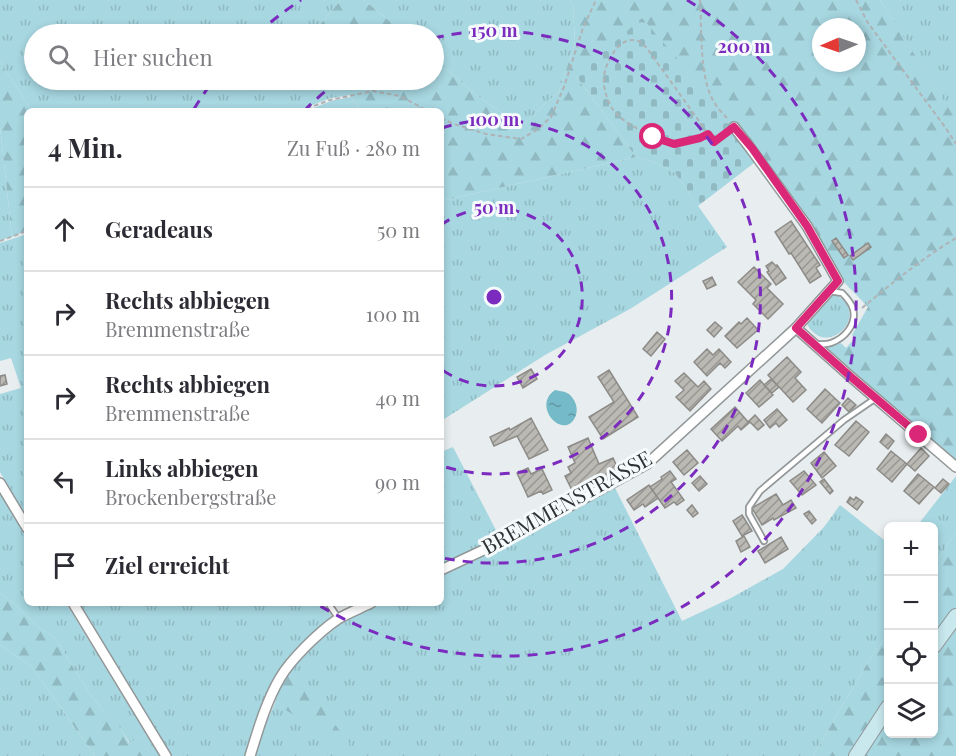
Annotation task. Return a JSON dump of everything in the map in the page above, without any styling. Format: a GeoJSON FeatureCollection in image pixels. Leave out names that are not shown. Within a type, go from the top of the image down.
{"type":"FeatureCollection","features":[{"type":"Feature","properties":{"kind":"main road"},"geometry":{"type":"LineString","coordinates":[[938,639],[956,616]]}},
{"type":"Feature","properties":{"kind":"main road"},"geometry":{"type":"LineString","coordinates":[[856,756],[884,713]]}},
{"type":"Feature","properties":{"kind":"street"},"geometry":{"type":"LineString","coordinates":[[734,127],[752,148],[807,226],[838,281],[829,291]]}},
{"type":"Feature","properties":{"kind":"street","name":"BREMMENSTRASSE"},"geometry":{"type":"LineString","coordinates":[[444,569],[528,529],[647,464],[796,328],[829,291]]}},
{"type":"Feature","properties":{"kind":"street"},"geometry":{"type":"LineString","coordinates":[[796,328],[956,467]]}},
{"type":"Feature","properties":{"kind":"street"},"geometry":{"type":"LineString","coordinates":[[0,483],[24,523]]}},
{"type":"Feature","properties":{"kind":"street"},"geometry":{"type":"LineString","coordinates":[[75,606],[166,756]]}},
{"type":"Feature","properties":{"kind":"street"},"geometry":{"type":"LineString","coordinates":[[250,756],[265,712],[285,670],[314,638],[339,619],[366,606]]}},
{"type":"Feature","properties":{"kind":"lane"},"geometry":{"type":"LineString","coordinates":[[813,344],[829,344],[844,336],[853,322],[854,310],[849,301],[842,293],[829,291]]}},
{"type":"Feature","properties":{"kind":"lane"},"geometry":{"type":"LineString","coordinates":[[764,541],[749,514],[749,507],[760,491],[844,420],[876,398]]}},
{"type":"Feature","properties":{"kind":"lane"},"geometry":{"type":"LineString","coordinates":[[330,606],[339,619]]}},
{"type":"Feature","properties":{"kind":"path"},"geometry":{"type":"LineString","coordinates":[[444,119],[486,134],[521,139],[537,130],[551,117],[564,87],[583,28],[596,0]]}},
{"type":"Feature","properties":{"kind":"path"},"geometry":{"type":"LineString","coordinates":[[700,0],[707,84],[714,102],[734,127],[714,142],[646,47],[637,41],[627,41],[618,47],[607,63],[604,79],[606,96],[613,110],[628,123],[653,137],[674,144],[708,134]]}},
{"type":"Feature","properties":{"kind":"path"},"geometry":{"type":"LineString","coordinates":[[856,0],[868,23],[956,144]]}},
{"type":"Feature","properties":{"kind":"path"},"geometry":{"type":"LineString","coordinates":[[308,108],[330,100],[373,91],[400,96],[422,108]]}},
{"type":"Feature","properties":{"kind":"path"},"geometry":{"type":"LineString","coordinates":[[0,241],[24,232]]}},
{"type":"Feature","properties":{"kind":"path"},"geometry":{"type":"LineString","coordinates":[[854,310],[862,308],[884,289],[956,238]]}},
{"type":"Feature","properties":{"kind":"green space"},"geometry":{"type":"Polygon","coordinates":[[[0,0],[341,0],[321,24],[24,24],[24,90],[346,90],[350,95],[331,98],[304,108],[30,108],[0,62],[0,0]]]}},
{"type":"Feature","properties":{"kind":"green space"},"geometry":{"type":"Polygon","coordinates":[[[341,0],[364,0],[393,24],[321,24],[341,0]]]}},
{"type":"Feature","properties":{"kind":"green space"},"geometry":{"type":"Polygon","coordinates":[[[364,0],[570,0],[573,5],[575,43],[559,91],[522,126],[479,97],[444,67],[444,24],[393,24],[364,0]]]}},
{"type":"Feature","properties":{"kind":"green space"},"geometry":{"type":"Polygon","coordinates":[[[570,0],[880,0],[956,120],[956,462],[827,348],[841,343],[846,348],[855,338],[852,335],[868,307],[841,279],[762,158],[576,76],[636,157],[444,200],[444,108],[359,108],[346,90],[444,90],[444,67],[479,97],[522,126],[559,91],[575,43],[573,5],[570,0]]]}},
{"type":"Feature","properties":{"kind":"green space"},"geometry":{"type":"Polygon","coordinates":[[[880,0],[956,0],[956,120],[947,107],[880,0]]]}},
{"type":"Feature","properties":{"kind":"green space"},"geometry":{"type":"Polygon","coordinates":[[[642,18],[739,130],[758,160],[698,206],[675,173],[657,163],[636,157],[576,76],[642,18]]]}},
{"type":"Feature","properties":{"kind":"green space"},"geometry":{"type":"Polygon","coordinates":[[[0,62],[30,108],[24,108],[24,231],[12,237],[0,126],[0,62]]]}},
{"type":"Feature","properties":{"kind":"green space"},"geometry":{"type":"Polygon","coordinates":[[[351,97],[359,108],[314,108],[351,97]]]}},
{"type":"Feature","properties":{"kind":"green space"},"geometry":{"type":"Polygon","coordinates":[[[0,126],[12,237],[0,240],[0,126]]]}},
{"type":"Feature","properties":{"kind":"green space"},"geometry":{"type":"Polygon","coordinates":[[[636,157],[657,163],[675,173],[727,247],[630,309],[545,355],[444,419],[444,200],[636,157]]]}},
{"type":"Feature","properties":{"kind":"green space"},"geometry":{"type":"Polygon","coordinates":[[[24,235],[24,513],[0,472],[0,394],[21,388],[11,358],[0,361],[0,243],[24,235]]]}},
{"type":"Feature","properties":{"kind":"green space"},"geometry":{"type":"Polygon","coordinates":[[[831,296],[838,296],[846,304],[849,313],[848,321],[844,329],[837,334],[821,337],[807,324],[831,296]]]}},
{"type":"Feature","properties":{"kind":"green space"},"geometry":{"type":"Polygon","coordinates":[[[453,447],[500,538],[444,564],[444,451],[453,447]]]}},
{"type":"Feature","properties":{"kind":"green space"},"geometry":{"type":"Polygon","coordinates":[[[956,476],[956,532],[938,560],[938,522],[920,522],[956,476]]]}},
{"type":"Feature","properties":{"kind":"green space"},"geometry":{"type":"Polygon","coordinates":[[[615,488],[682,621],[731,598],[783,569],[824,527],[840,505],[884,540],[884,639],[813,756],[253,756],[279,690],[291,670],[309,650],[340,624],[374,606],[444,606],[444,573],[533,531],[615,488]]]}},
{"type":"Feature","properties":{"kind":"green space"},"geometry":{"type":"Polygon","coordinates":[[[0,492],[24,532],[24,606],[68,606],[146,734],[130,743],[117,724],[88,691],[55,638],[36,625],[0,593],[0,492]]]}},
{"type":"Feature","properties":{"kind":"green space"},"geometry":{"type":"Polygon","coordinates":[[[956,532],[956,756],[813,756],[884,639],[884,738],[938,738],[938,560],[956,532]]]}},
{"type":"Feature","properties":{"kind":"green space"},"geometry":{"type":"Polygon","coordinates":[[[0,593],[36,625],[55,638],[88,691],[100,707],[117,723],[129,743],[146,734],[160,756],[95,756],[32,667],[0,645],[0,593]]]}},
{"type":"Feature","properties":{"kind":"green space"},"geometry":{"type":"Polygon","coordinates":[[[80,606],[325,606],[332,617],[299,647],[270,690],[253,728],[244,756],[171,756],[80,606]]]}},
{"type":"Feature","properties":{"kind":"green space"},"geometry":{"type":"Polygon","coordinates":[[[0,645],[32,667],[95,756],[0,756],[0,645]]]}},
{"type":"Feature","properties":{"kind":"green space"},"geometry":{"type":"Polygon","coordinates":[[[291,670],[359,756],[343,756],[329,738],[275,703],[279,690],[291,670]]]}},
{"type":"Feature","properties":{"kind":"water"},"geometry":{"type":"Polygon","coordinates":[[[555,390],[568,393],[573,398],[577,412],[571,423],[558,424],[548,413],[546,405],[548,397],[555,390]]]}},
{"type":"Feature","properties":{"kind":"building"},"geometry":{"type":"Polygon","coordinates":[[[791,221],[820,265],[816,268],[821,276],[810,283],[775,232],[791,221]]]}},
{"type":"Feature","properties":{"kind":"building"},"geometry":{"type":"Polygon","coordinates":[[[836,238],[848,255],[844,258],[832,241],[836,238]]]}},
{"type":"Feature","properties":{"kind":"building"},"geometry":{"type":"Polygon","coordinates":[[[868,243],[871,247],[853,260],[850,256],[868,243]]]}},
{"type":"Feature","properties":{"kind":"building"},"geometry":{"type":"Polygon","coordinates":[[[772,262],[786,278],[776,285],[767,272],[769,271],[766,266],[772,262]]]}},
{"type":"Feature","properties":{"kind":"building"},"geometry":{"type":"Polygon","coordinates":[[[754,267],[771,284],[767,288],[783,304],[768,319],[753,304],[756,300],[738,282],[754,267]]]}},
{"type":"Feature","properties":{"kind":"building"},"geometry":{"type":"Polygon","coordinates":[[[712,277],[716,285],[707,289],[703,281],[712,277]]]}},
{"type":"Feature","properties":{"kind":"building"},"geometry":{"type":"Polygon","coordinates":[[[747,318],[758,330],[737,348],[725,336],[739,322],[741,324],[747,318]]]}},
{"type":"Feature","properties":{"kind":"building"},"geometry":{"type":"Polygon","coordinates":[[[715,322],[722,328],[714,337],[707,330],[715,322]]]}},
{"type":"Feature","properties":{"kind":"building"},"geometry":{"type":"Polygon","coordinates":[[[657,332],[665,339],[651,356],[643,349],[657,332]]]}},
{"type":"Feature","properties":{"kind":"building"},"geometry":{"type":"Polygon","coordinates":[[[707,349],[713,355],[719,349],[731,362],[725,368],[720,363],[707,376],[694,362],[707,349]]]}},
{"type":"Feature","properties":{"kind":"building"},"geometry":{"type":"Polygon","coordinates":[[[787,357],[801,372],[795,378],[806,390],[793,402],[768,375],[787,357]]]}},
{"type":"Feature","properties":{"kind":"building"},"geometry":{"type":"Polygon","coordinates":[[[531,369],[537,379],[523,388],[517,377],[531,369]]]}},
{"type":"Feature","properties":{"kind":"building"},"geometry":{"type":"Polygon","coordinates":[[[609,370],[638,417],[603,439],[589,417],[614,402],[598,377],[609,370]]]}},
{"type":"Feature","properties":{"kind":"building"},"geometry":{"type":"Polygon","coordinates":[[[684,373],[698,387],[704,381],[711,389],[690,411],[676,397],[684,390],[675,381],[684,373]]]}},
{"type":"Feature","properties":{"kind":"building"},"geometry":{"type":"Polygon","coordinates":[[[5,375],[7,384],[0,386],[0,376],[5,375]]]}},
{"type":"Feature","properties":{"kind":"building"},"geometry":{"type":"Polygon","coordinates":[[[771,379],[779,387],[772,393],[764,385],[771,379]]]}},
{"type":"Feature","properties":{"kind":"building"},"geometry":{"type":"Polygon","coordinates":[[[760,380],[773,395],[759,407],[746,393],[760,380]]]}},
{"type":"Feature","properties":{"kind":"building"},"geometry":{"type":"Polygon","coordinates":[[[825,389],[840,403],[822,423],[807,409],[825,389]]]}},
{"type":"Feature","properties":{"kind":"building"},"geometry":{"type":"Polygon","coordinates":[[[848,398],[856,405],[849,412],[842,405],[848,398]]]}},
{"type":"Feature","properties":{"kind":"building"},"geometry":{"type":"Polygon","coordinates":[[[735,407],[749,423],[741,430],[738,426],[722,441],[711,429],[735,407]]]}},
{"type":"Feature","properties":{"kind":"building"},"geometry":{"type":"Polygon","coordinates":[[[777,409],[787,420],[779,427],[776,423],[770,428],[764,420],[777,409]]]}},
{"type":"Feature","properties":{"kind":"building"},"geometry":{"type":"Polygon","coordinates":[[[755,415],[764,425],[758,430],[749,421],[755,415]]]}},
{"type":"Feature","properties":{"kind":"building"},"geometry":{"type":"Polygon","coordinates":[[[531,418],[548,450],[529,459],[517,436],[494,446],[490,437],[509,428],[510,430],[531,418]]]}},
{"type":"Feature","properties":{"kind":"building"},"geometry":{"type":"Polygon","coordinates":[[[856,421],[869,432],[849,456],[835,445],[856,421]]]}},
{"type":"Feature","properties":{"kind":"building"},"geometry":{"type":"Polygon","coordinates":[[[886,434],[894,441],[888,449],[880,442],[886,434]]]}},
{"type":"Feature","properties":{"kind":"building"},"geometry":{"type":"Polygon","coordinates":[[[588,438],[599,464],[613,458],[620,473],[574,494],[565,476],[571,473],[568,467],[575,463],[568,447],[588,438]]]}},
{"type":"Feature","properties":{"kind":"building"},"geometry":{"type":"Polygon","coordinates":[[[921,448],[929,456],[915,471],[907,464],[921,448]]]}},
{"type":"Feature","properties":{"kind":"building"},"geometry":{"type":"Polygon","coordinates":[[[687,450],[698,463],[684,475],[673,462],[687,450]]]}},
{"type":"Feature","properties":{"kind":"building"},"geometry":{"type":"Polygon","coordinates":[[[891,451],[907,464],[892,482],[877,469],[891,451]]]}},
{"type":"Feature","properties":{"kind":"building"},"geometry":{"type":"Polygon","coordinates":[[[824,452],[836,466],[822,478],[811,463],[824,452]]]}},
{"type":"Feature","properties":{"kind":"building"},"geometry":{"type":"Polygon","coordinates":[[[528,468],[531,474],[542,469],[552,490],[543,494],[541,491],[528,497],[517,473],[528,468]]]}},
{"type":"Feature","properties":{"kind":"building"},"geometry":{"type":"Polygon","coordinates":[[[670,471],[676,479],[671,482],[684,500],[677,505],[674,502],[665,508],[650,487],[670,471]]]}},
{"type":"Feature","properties":{"kind":"building"},"geometry":{"type":"Polygon","coordinates":[[[804,471],[816,485],[802,495],[790,481],[804,471]]]}},
{"type":"Feature","properties":{"kind":"building"},"geometry":{"type":"Polygon","coordinates":[[[918,474],[934,487],[919,504],[904,491],[918,474]]]}},
{"type":"Feature","properties":{"kind":"building"},"geometry":{"type":"Polygon","coordinates":[[[700,476],[707,484],[699,491],[692,483],[700,476]]]}},
{"type":"Feature","properties":{"kind":"building"},"geometry":{"type":"Polygon","coordinates":[[[824,479],[833,491],[830,494],[820,482],[824,479]]]}},
{"type":"Feature","properties":{"kind":"building"},"geometry":{"type":"Polygon","coordinates":[[[943,479],[949,484],[941,493],[935,488],[943,479]]]}},
{"type":"Feature","properties":{"kind":"building"},"geometry":{"type":"Polygon","coordinates":[[[649,485],[658,498],[645,507],[643,504],[634,510],[627,500],[649,485]]]}},
{"type":"Feature","properties":{"kind":"building"},"geometry":{"type":"Polygon","coordinates":[[[776,494],[783,505],[791,500],[796,508],[762,525],[752,508],[776,494]]]}},
{"type":"Feature","properties":{"kind":"building"},"geometry":{"type":"Polygon","coordinates":[[[850,497],[854,500],[856,497],[863,502],[857,510],[847,502],[850,497]]]}},
{"type":"Feature","properties":{"kind":"building"},"geometry":{"type":"Polygon","coordinates":[[[692,505],[698,513],[693,517],[687,510],[692,505]]]}},
{"type":"Feature","properties":{"kind":"building"},"geometry":{"type":"Polygon","coordinates":[[[809,511],[816,520],[812,524],[804,514],[809,511]]]}},
{"type":"Feature","properties":{"kind":"building"},"geometry":{"type":"Polygon","coordinates":[[[742,515],[752,531],[742,536],[733,521],[742,515]]]}},
{"type":"Feature","properties":{"kind":"building"},"geometry":{"type":"Polygon","coordinates":[[[744,536],[750,547],[741,552],[736,541],[744,536]]]}},
{"type":"Feature","properties":{"kind":"building"},"geometry":{"type":"Polygon","coordinates":[[[781,537],[788,549],[765,563],[758,551],[781,537]]]}},
{"type":"Feature","properties":{"kind":"route"},"geometry":{"type":"LineString","coordinates":[[653,137],[674,144],[708,134],[714,142],[734,127],[752,148],[807,226],[838,281],[796,328],[919,435]]}}]}
